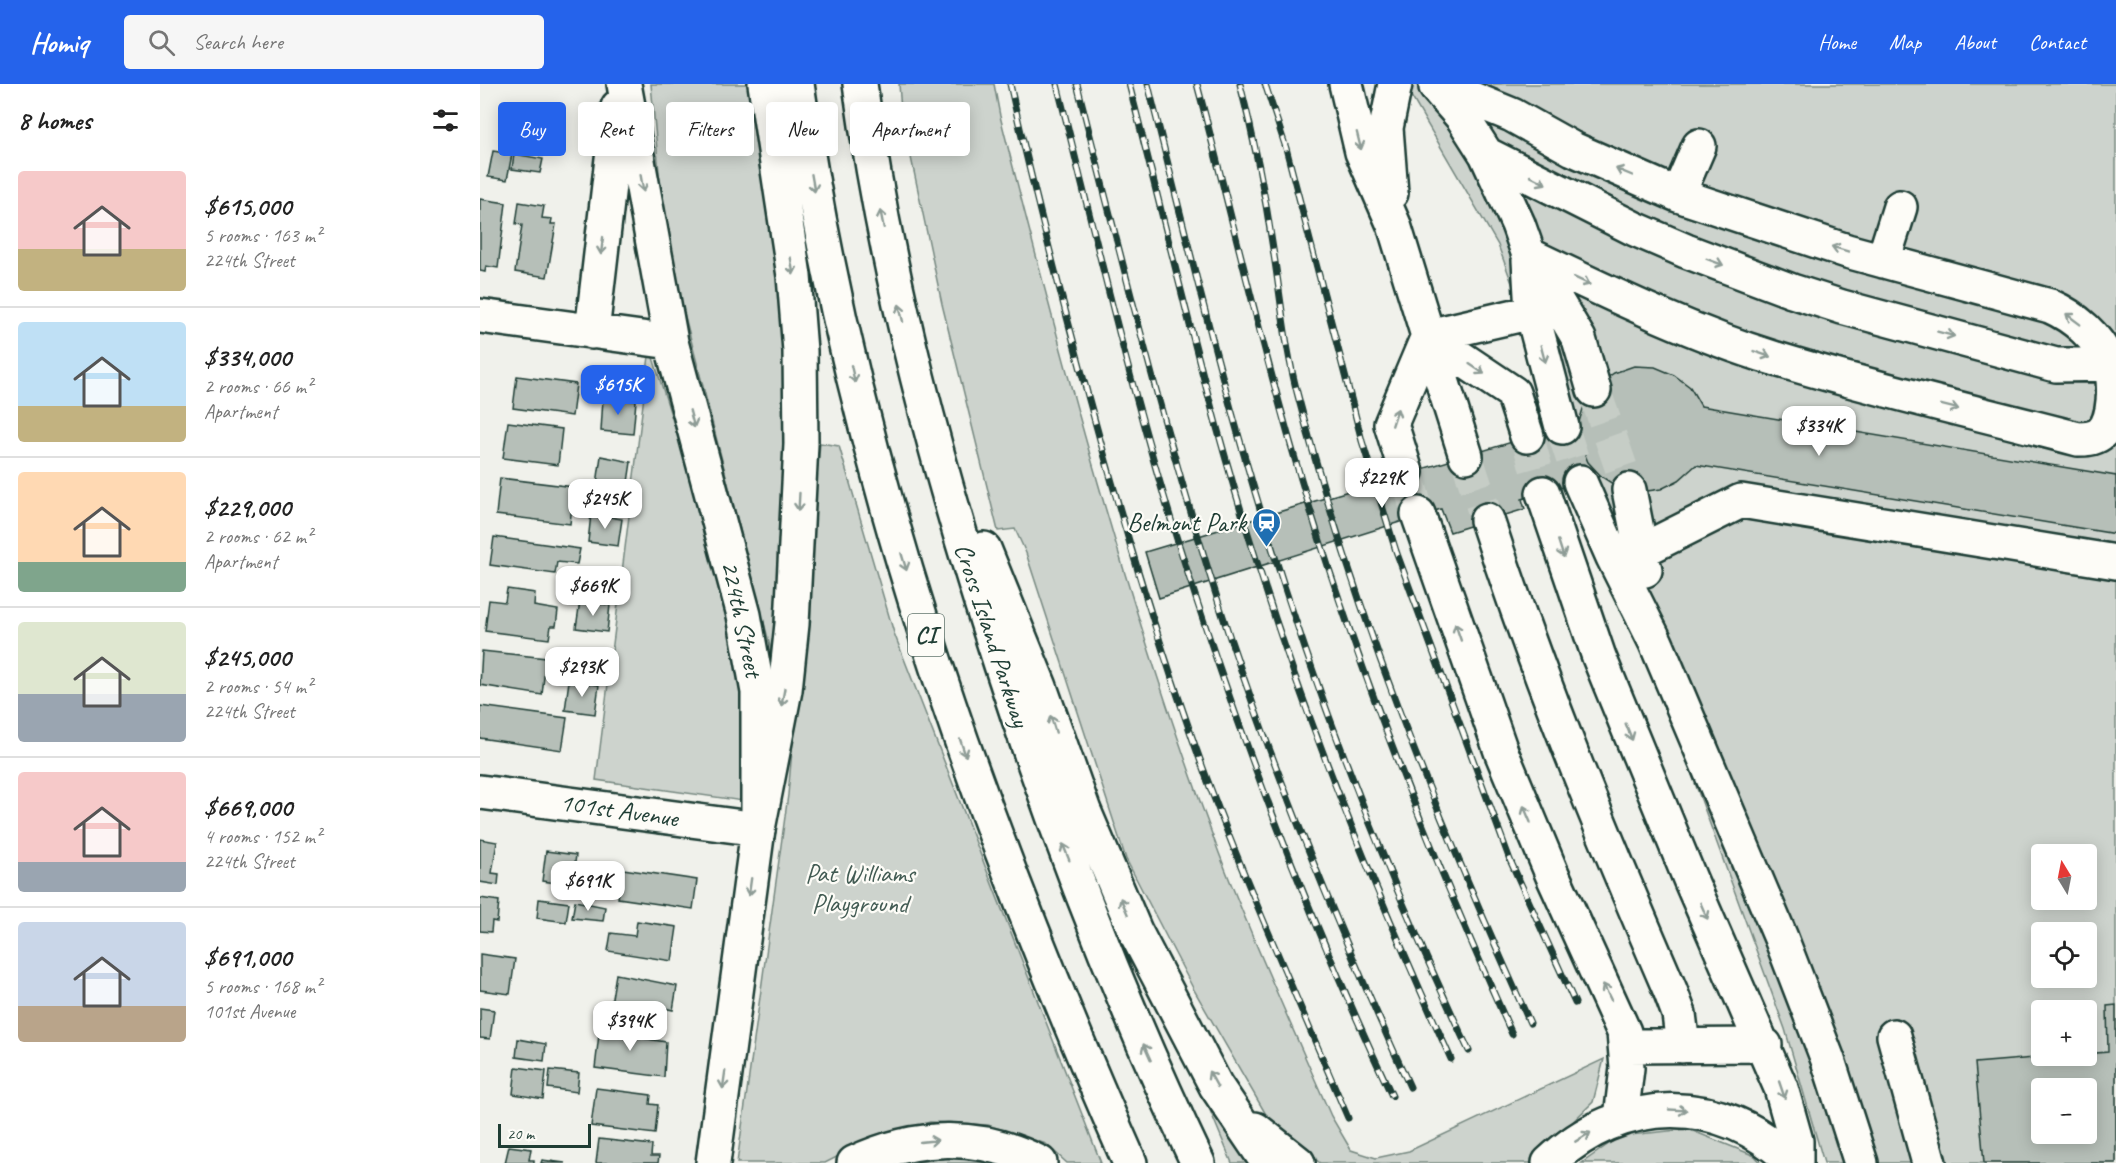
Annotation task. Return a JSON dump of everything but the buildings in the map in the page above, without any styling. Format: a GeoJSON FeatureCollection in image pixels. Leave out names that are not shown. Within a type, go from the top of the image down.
{"type":"FeatureCollection","features":[{"type":"Feature","properties":{"kind":"main road","name":"224th Street"},"geometry":{"type":"LineString","coordinates":[[592,332],[622,84]]}},
{"type":"Feature","properties":{"kind":"main road","name":"224th Street"},"geometry":{"type":"LineString","coordinates":[[622,84],[671,342],[734,573],[758,692],[758,829],[713,1163]]}},
{"type":"Feature","properties":{"kind":"main road"},"geometry":{"type":"LineString","coordinates":[[758,829],[785,690],[792,624],[801,444],[800,351],[794,276],[765,84]]}},
{"type":"Feature","properties":{"kind":"main road","name":"CI"},"geometry":{"type":"LineString","coordinates":[[797,84],[821,228],[860,405],[936,669],[1026,919],[1130,1163]]}},
{"type":"Feature","properties":{"kind":"main road","name":"Cross Island Parkway"},"geometry":{"type":"LineString","coordinates":[[860,84],[870,156],[892,277],[920,390],[981,606],[1053,819],[1138,1031],[1198,1163]]}},
{"type":"Feature","properties":{"kind":"main road"},"geometry":{"type":"LineString","coordinates":[[1346,84],[1362,152],[1394,225],[1466,456]]}},
{"type":"Feature","properties":{"kind":"main road"},"geometry":{"type":"LineString","coordinates":[[1394,225],[1386,128],[1395,84]]}},
{"type":"Feature","properties":{"kind":"main road"},"geometry":{"type":"LineString","coordinates":[[1434,84],[1450,100],[1486,154],[1518,224],[1529,255],[1579,339],[1594,390]]}},
{"type":"Feature","properties":{"kind":"main road"},"geometry":{"type":"LineString","coordinates":[[1434,84],[1512,115],[1573,149],[1678,195],[1797,236],[2050,306],[2067,313],[2081,324],[2110,364],[2113,400],[2106,428],[2093,438],[2078,439],[1896,393],[1772,358],[1661,317],[1529,255]]}},
{"type":"Feature","properties":{"kind":"main road"},"geometry":{"type":"LineString","coordinates":[[1678,195],[1700,146]]}},
{"type":"Feature","properties":{"kind":"main road"},"geometry":{"type":"LineString","coordinates":[[1486,154],[1635,229],[1792,291],[1842,307],[2056,365],[2110,364]]}},
{"type":"Feature","properties":{"kind":"main road"},"geometry":{"type":"LineString","coordinates":[[1883,261],[1900,207]]}},
{"type":"Feature","properties":{"kind":"main road"},"geometry":{"type":"LineString","coordinates":[[1529,255],[1532,312],[1562,427]]}},
{"type":"Feature","properties":{"kind":"main road"},"geometry":{"type":"LineString","coordinates":[[1428,336],[1532,312]]}},
{"type":"Feature","properties":{"kind":"main road"},"geometry":{"type":"LineString","coordinates":[[480,316],[671,342]]}},
{"type":"Feature","properties":{"kind":"main road"},"geometry":{"type":"LineString","coordinates":[[1428,336],[1513,393],[1527,436]]}},
{"type":"Feature","properties":{"kind":"main road"},"geometry":{"type":"LineString","coordinates":[[1406,472],[1391,424],[1428,336]]}},
{"type":"Feature","properties":{"kind":"main road"},"geometry":{"type":"LineString","coordinates":[[920,390],[1040,687],[1066,764],[1108,871],[1135,931],[1216,1086],[1268,1163]]}},
{"type":"Feature","properties":{"kind":"main road"},"geometry":{"type":"LineString","coordinates":[[1580,482],[1613,557],[1656,643],[1797,976],[1861,1163]]}},
{"type":"Feature","properties":{"kind":"main road"},"geometry":{"type":"LineString","coordinates":[[1629,490],[1656,643]]}},
{"type":"Feature","properties":{"kind":"main road"},"geometry":{"type":"LineString","coordinates":[[1544,493],[1599,657],[1690,879],[1765,1045],[1791,1118],[1796,1141],[1794,1163]]}},
{"type":"Feature","properties":{"kind":"main road"},"geometry":{"type":"LineString","coordinates":[[1641,551],[1741,501],[2116,562]]}},
{"type":"Feature","properties":{"kind":"main road"},"geometry":{"type":"LineString","coordinates":[[1418,514],[1502,754],[1557,885],[1618,1015],[1627,1046],[1626,1093],[1621,1118]]}},
{"type":"Feature","properties":{"kind":"main road"},"geometry":{"type":"LineString","coordinates":[[1487,520],[1522,626],[1583,786],[1670,990],[1681,1021],[1683,1046]]}},
{"type":"Feature","properties":{"kind":"main road","name":"101st Avenue"},"geometry":{"type":"LineString","coordinates":[[480,792],[758,829]]}},
{"type":"Feature","properties":{"kind":"main road"},"geometry":{"type":"LineString","coordinates":[[1894,1036],[1929,1163]]}},
{"type":"Feature","properties":{"kind":"main road"},"geometry":{"type":"LineString","coordinates":[[1627,1046],[1765,1045]]}},
{"type":"Feature","properties":{"kind":"main road"},"geometry":{"type":"LineString","coordinates":[[1549,1163],[1580,1137],[1621,1118],[1645,1112],[1696,1111],[1748,1129],[1794,1163]]}},
{"type":"Feature","properties":{"kind":"main road"},"geometry":{"type":"LineString","coordinates":[[1238,1117],[1298,1163]]}},
{"type":"Feature","properties":{"kind":"main road"},"geometry":{"type":"LineString","coordinates":[[854,1163],[899,1146],[950,1139],[1001,1146],[1040,1163]]}},
{"type":"Feature","properties":{"kind":"green space"},"geometry":{"type":"Polygon","coordinates":[[[651,84],[758,84],[766,140],[766,156],[768,156],[781,244],[791,499],[772,654],[682,305],[660,183],[651,84]]]}},
{"type":"Feature","properties":{"kind":"green space"},"geometry":{"type":"Polygon","coordinates":[[[899,84],[994,84],[1000,116],[1048,302],[1099,488],[1186,763],[1219,853],[1274,985],[1331,1116],[1351,1150],[1376,1158],[1409,1151],[1604,1059],[1593,1102],[1560,1134],[1535,1163],[1320,1163],[1268,1118],[1194,990],[1126,859],[1026,553],[1015,529],[998,531],[942,304],[911,156],[970,156],[970,102],[900,102],[899,84]]]}},
{"type":"Feature","properties":{"kind":"green space"},"geometry":{"type":"Polygon","coordinates":[[[1404,84],[2116,84],[2116,1163],[1824,1163],[1785,1029],[1498,245],[1404,84]]]}},
{"type":"Feature","properties":{"kind":"green space"},"geometry":{"type":"Polygon","coordinates":[[[650,348],[727,594],[740,693],[743,801],[596,780],[650,348]]]}},
{"type":"Feature","properties":{"kind":"green space","name":"Pat Williams Playground"},"geometry":{"type":"Polygon","coordinates":[[[820,443],[839,446],[894,633],[1101,1163],[1067,1163],[1046,1144],[988,1125],[930,1122],[878,1136],[825,1163],[737,1163],[788,795],[820,443]]]}},
{"type":"Feature","properties":{"kind":"green space"},"geometry":{"type":"Polygon","coordinates":[[[1174,1024],[1252,1163],[1232,1163],[1174,1024]]]}},
{"type":"Feature","properties":{"kind":"green space"},"geometry":{"type":"Polygon","coordinates":[[[1688,1129],[1755,1156],[1761,1163],[1582,1163],[1620,1136],[1688,1129]]]}},
{"type":"Feature","properties":{"kind":"green space"},"geometry":{"type":"Polygon","coordinates":[[[964,1156],[989,1163],[906,1163],[964,1156]]]}},
{"type":"Feature","properties":{"kind":"tunnel"},"geometry":{"type":"LineString","coordinates":[[1594,390],[1629,490]]}},
{"type":"Feature","properties":{"kind":"tunnel"},"geometry":{"type":"LineString","coordinates":[[1562,427],[1580,482]]}},
{"type":"Feature","properties":{"kind":"tunnel"},"geometry":{"type":"LineString","coordinates":[[1527,436],[1543,493]]}},
{"type":"Feature","properties":{"kind":"tunnel"},"geometry":{"type":"LineString","coordinates":[[1466,456],[1487,520]]}},
{"type":"Feature","properties":{"kind":"tunnel"},"geometry":{"type":"LineString","coordinates":[[1406,472],[1418,514]]}},
{"type":"Feature","properties":{"kind":"railway"},"geometry":{"type":"LineString","coordinates":[[1010,84],[1042,220],[1091,409],[1121,515],[1171,674],[1207,779],[1240,865],[1348,1118]]}},
{"type":"Feature","properties":{"kind":"railway"},"geometry":{"type":"LineString","coordinates":[[1057,84],[1143,424],[1199,607],[1248,749],[1302,890],[1392,1096]]}},
{"type":"Feature","properties":{"kind":"railway"},"geometry":{"type":"LineString","coordinates":[[1077,84],[1130,293],[1187,501],[1230,638],[1314,865],[1410,1087]]}},
{"type":"Feature","properties":{"kind":"railway"},"geometry":{"type":"LineString","coordinates":[[1129,84],[1221,441],[1277,623],[1298,686],[1346,812],[1451,1059]]}},
{"type":"Feature","properties":{"kind":"railway"},"geometry":{"type":"LineString","coordinates":[[1148,84],[1233,416],[1286,593],[1333,726],[1384,858],[1469,1051]]}},
{"type":"Feature","properties":{"kind":"railway"},"geometry":{"type":"LineString","coordinates":[[1197,84],[1258,325],[1320,541],[1395,755],[1481,965],[1512,1034]]}},
{"type":"Feature","properties":{"kind":"railway"},"geometry":{"type":"LineString","coordinates":[[1240,84],[1263,187],[1286,341],[1320,477],[1345,557],[1401,714],[1463,870],[1530,1023]]}},
{"type":"Feature","properties":{"kind":"railway"},"geometry":{"type":"LineString","coordinates":[[1265,84],[1286,148],[1362,441],[1396,551],[1510,860],[1575,1003]]}},
{"type":"Feature","properties":{"kind":"place","name":"Belmont Park"},"geometry":{"type":"Point","coordinates":[1267,548]}}]}
